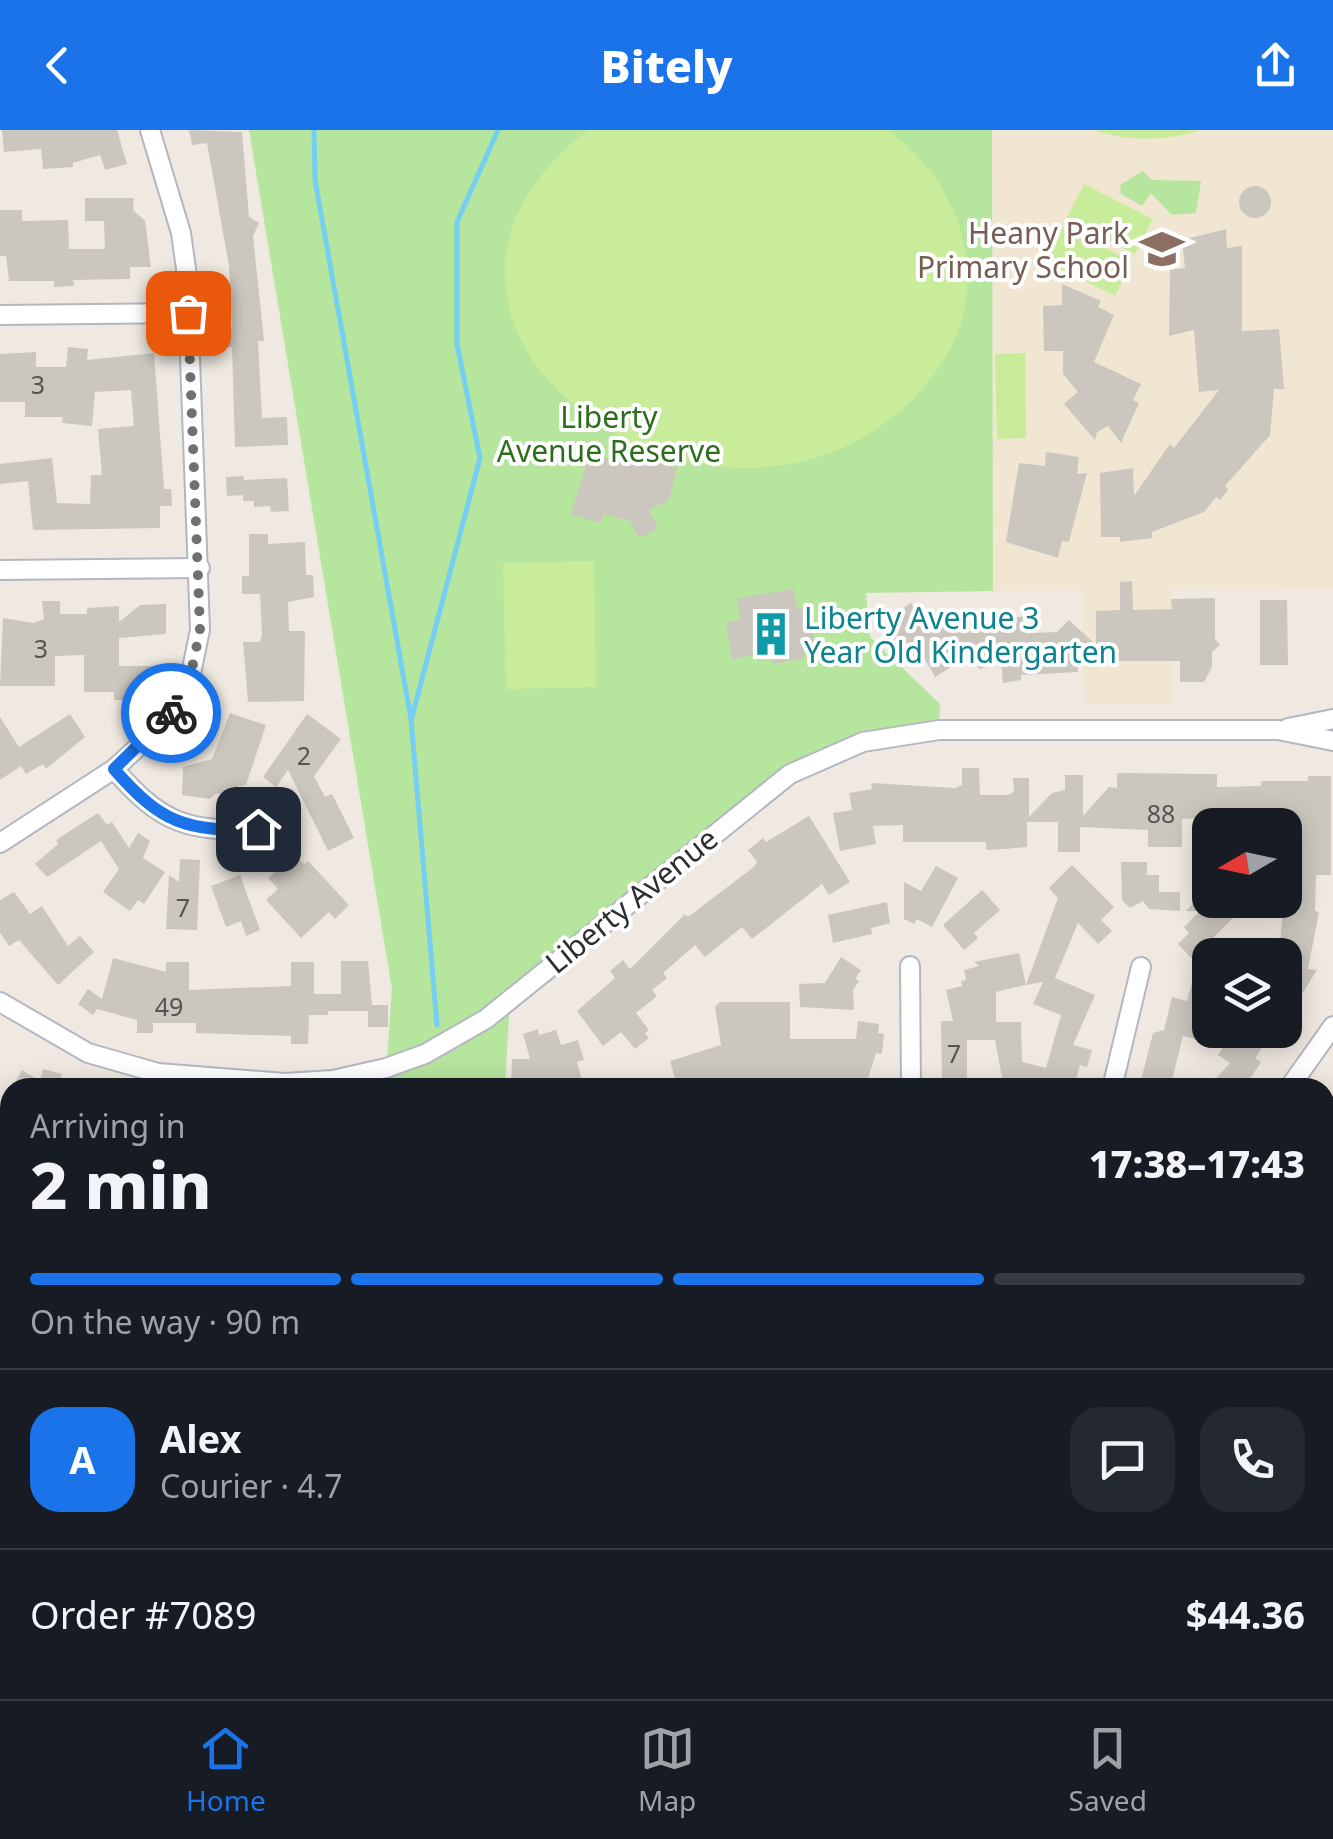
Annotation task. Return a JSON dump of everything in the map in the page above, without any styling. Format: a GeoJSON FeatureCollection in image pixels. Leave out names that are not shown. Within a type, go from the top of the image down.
{"type":"FeatureCollection","features":[{"type":"Feature","properties":{"kind":"street"},"geometry":{"type":"LineString","coordinates":[[0,843],[114,769],[164,724],[189,683],[198,650],[200,568],[181,233],[150,130]]}},
{"type":"Feature","properties":{"kind":"street"},"geometry":{"type":"LineString","coordinates":[[0,316],[188,313]]}},
{"type":"Feature","properties":{"kind":"street"},"geometry":{"type":"LineString","coordinates":[[0,570],[200,568]]}},
{"type":"Feature","properties":{"kind":"street","name":"Liberty Avenue"},"geometry":{"type":"LineString","coordinates":[[335,1078],[407,1062],[464,1033],[740,810],[790,774],[840,749],[886,736],[940,730],[1278,730],[1333,720]]}},
{"type":"Feature","properties":{"kind":"street","name":"Liberty Avenue"},"geometry":{"type":"LineString","coordinates":[[1278,730],[1333,740]]}},
{"type":"Feature","properties":{"kind":"street"},"geometry":{"type":"LineString","coordinates":[[114,769],[145,804],[169,820],[205,830],[258,829]]}},
{"type":"Feature","properties":{"kind":"street"},"geometry":{"type":"LineString","coordinates":[[910,966],[911,1078]]}},
{"type":"Feature","properties":{"kind":"street"},"geometry":{"type":"LineString","coordinates":[[1114,1078],[1141,967]]}},
{"type":"Feature","properties":{"kind":"street","name":"Liberty Avenue"},"geometry":{"type":"LineString","coordinates":[[1,1002],[60,1040],[120,1064],[200,1078]]}},
{"type":"Feature","properties":{"kind":"street"},"geometry":{"type":"LineString","coordinates":[[1296,1078],[1333,1026]]}},
{"type":"Feature","properties":{"kind":"shaded area","name":"Heany Park Primary School"},"geometry":{"type":"Polygon","coordinates":[[[991,130],[1333,130],[1333,589],[1171,590],[1173,704],[1085,704],[1082,590],[993,591],[991,130]]]}},
{"type":"Feature","properties":{"kind":"green space","name":"Liberty Avenue Reserve"},"geometry":{"type":"Polygon","coordinates":[[[249,130],[992,130],[993,591],[866,593],[870,637],[940,704],[939,730],[818,758],[510,999],[506,1078],[386,1078],[392,989],[249,130]]]}},
{"type":"Feature","properties":{"kind":"green space"},"geometry":{"type":"Polygon","coordinates":[[[588,130],[888,130],[925,164],[939,184],[951,204],[965,250],[963,315],[937,370],[908,404],[827,454],[739,468],[653,451],[580,410],[527,351],[505,281],[522,205],[588,130]]]}},
{"type":"Feature","properties":{"kind":"green space"},"geometry":{"type":"Polygon","coordinates":[[[1093,130],[1200,130],[1146,139],[1093,130]]]}},
{"type":"Feature","properties":{"kind":"green space"},"geometry":{"type":"Polygon","coordinates":[[[1143,171],[1152,180],[1201,181],[1196,213],[1172,215],[1151,193],[1142,206],[1121,194],[1120,185],[1143,171]]]}},
{"type":"Feature","properties":{"kind":"green space"},"geometry":{"type":"Polygon","coordinates":[[[1084,184],[1153,219],[1135,254],[1066,219],[1084,184]]]}},
{"type":"Feature","properties":{"kind":"green space"},"geometry":{"type":"Polygon","coordinates":[[[1062,227],[1132,261],[1115,296],[1044,261],[1062,227]]]}},
{"type":"Feature","properties":{"kind":"green space"},"geometry":{"type":"Polygon","coordinates":[[[1025,353],[1026,438],[997,439],[995,354],[1025,353]]]}},
{"type":"Feature","properties":{"kind":"green space"},"geometry":{"type":"Polygon","coordinates":[[[594,561],[596,687],[506,689],[503,563],[594,561]]]}},
{"type":"Feature","properties":{"kind":"building"},"geometry":{"type":"Polygon","coordinates":[[[2,130],[117,130],[127,164],[105,170],[100,155],[73,163],[73,167],[43,169],[41,149],[4,152],[2,130]]]}},
{"type":"Feature","properties":{"kind":"building"},"geometry":{"type":"Polygon","coordinates":[[[189,130],[242,132],[249,217],[259,223],[253,236],[264,341],[258,341],[262,418],[287,417],[288,445],[235,447],[232,347],[222,347],[221,329],[232,328],[229,266],[207,143],[192,145],[189,130]]]}},
{"type":"Feature","properties":{"kind":"building"},"geometry":{"type":"Polygon","coordinates":[[[1255,186],[1266,191],[1271,202],[1266,213],[1255,218],[1244,213],[1239,202],[1244,191],[1255,186]]]}},
{"type":"Feature","properties":{"kind":"building"},"geometry":{"type":"Polygon","coordinates":[[[85,198],[134,198],[133,210],[145,221],[151,267],[130,267],[130,279],[73,280],[74,286],[54,287],[54,281],[9,281],[6,256],[0,256],[0,210],[22,210],[22,221],[68,220],[69,249],[105,249],[104,221],[85,221],[85,198]]]}},
{"type":"Feature","properties":{"kind":"building"},"geometry":{"type":"Polygon","coordinates":[[[1226,229],[1227,248],[1242,246],[1242,331],[1279,329],[1284,389],[1274,389],[1270,435],[1225,486],[1228,490],[1220,500],[1216,497],[1204,512],[1152,532],[1152,538],[1120,542],[1120,537],[1101,537],[1100,473],[1133,468],[1134,496],[1170,444],[1174,448],[1219,390],[1199,392],[1194,330],[1169,336],[1170,270],[1185,268],[1182,240],[1226,229]]]}},
{"type":"Feature","properties":{"kind":"building"},"geometry":{"type":"Polygon","coordinates":[[[1062,284],[1101,301],[1098,307],[1114,315],[1094,362],[1141,384],[1133,400],[1139,403],[1121,443],[1108,426],[1097,432],[1095,440],[1064,404],[1078,392],[1063,374],[1063,351],[1044,351],[1043,306],[1062,305],[1062,284]]]}},
{"type":"Feature","properties":{"kind":"building"},"geometry":{"type":"Polygon","coordinates":[[[68,347],[88,349],[87,360],[154,353],[164,489],[171,489],[172,506],[160,506],[160,528],[33,530],[28,481],[0,484],[0,464],[52,458],[57,503],[90,504],[91,475],[102,475],[98,429],[134,426],[131,390],[95,392],[92,426],[62,423],[63,417],[25,417],[25,402],[0,402],[0,354],[36,352],[36,367],[66,367],[68,347]]]}},
{"type":"Feature","properties":{"kind":"building"},"geometry":{"type":"Polygon","coordinates":[[[625,451],[677,468],[669,500],[649,510],[658,528],[639,538],[630,521],[604,514],[600,523],[571,514],[590,452],[621,464],[625,451]]]}},
{"type":"Feature","properties":{"kind":"building"},"geometry":{"type":"Polygon","coordinates":[[[1046,452],[1079,457],[1077,474],[1087,473],[1069,542],[1062,541],[1058,558],[1006,542],[1019,463],[1045,466],[1046,452]]]}},
{"type":"Feature","properties":{"kind":"building"},"geometry":{"type":"Polygon","coordinates":[[[243,476],[244,480],[287,478],[289,511],[271,512],[270,506],[254,507],[254,501],[243,501],[243,495],[227,496],[226,477],[243,476]]]}},
{"type":"Feature","properties":{"kind":"building"},"geometry":{"type":"Polygon","coordinates":[[[249,534],[268,534],[268,544],[305,542],[306,575],[313,575],[314,597],[288,602],[289,631],[305,631],[304,701],[248,702],[243,642],[260,642],[262,635],[260,594],[242,594],[242,576],[249,576],[249,534]]]}},
{"type":"Feature","properties":{"kind":"building"},"geometry":{"type":"Polygon","coordinates":[[[1132,581],[1133,610],[1172,609],[1171,599],[1215,598],[1215,639],[1220,645],[1212,652],[1212,667],[1204,682],[1180,682],[1180,661],[1077,661],[1078,672],[1021,675],[1021,680],[1003,683],[1001,663],[979,669],[976,660],[965,663],[964,659],[935,677],[922,654],[907,662],[882,621],[911,603],[925,627],[978,612],[981,619],[1031,616],[1033,633],[1057,632],[1069,620],[1096,645],[1096,611],[1120,610],[1120,582],[1132,581]]]}},
{"type":"Feature","properties":{"kind":"building","name":"Liberty Avenue 3 Year Old Kindergarten"},"geometry":{"type":"Polygon","coordinates":[[[794,589],[797,609],[810,608],[815,646],[803,649],[805,658],[773,664],[770,652],[732,659],[726,622],[740,620],[737,598],[794,589]]]}},
{"type":"Feature","properties":{"kind":"building"},"geometry":{"type":"Polygon","coordinates":[[[1260,600],[1287,600],[1288,665],[1260,665],[1260,600]]]}},
{"type":"Feature","properties":{"kind":"building"},"geometry":{"type":"Polygon","coordinates":[[[42,601],[60,601],[60,614],[87,614],[87,608],[119,606],[119,622],[140,605],[166,604],[166,634],[119,638],[119,666],[155,666],[156,686],[130,686],[130,700],[114,700],[114,692],[84,692],[84,655],[55,656],[55,686],[0,686],[3,618],[33,623],[44,619],[42,601]]]}},
{"type":"Feature","properties":{"kind":"building"},"geometry":{"type":"Polygon","coordinates":[[[230,713],[266,725],[246,785],[238,786],[238,792],[215,794],[210,799],[182,795],[183,767],[212,759],[230,713]]]}},
{"type":"Feature","properties":{"kind":"building"},"geometry":{"type":"Polygon","coordinates":[[[70,714],[85,737],[46,769],[43,764],[26,774],[21,766],[0,780],[0,717],[19,747],[70,714]]]}},
{"type":"Feature","properties":{"kind":"building"},"geometry":{"type":"Polygon","coordinates":[[[307,714],[341,739],[314,776],[325,797],[332,794],[354,838],[328,851],[288,770],[276,787],[263,777],[307,714]]]}},
{"type":"Feature","properties":{"kind":"building"},"geometry":{"type":"Polygon","coordinates":[[[962,768],[979,768],[980,795],[1008,795],[1014,792],[1013,778],[1029,778],[1029,817],[1052,793],[1065,790],[1065,775],[1083,775],[1083,816],[1109,787],[1117,788],[1117,773],[1217,774],[1217,787],[1261,786],[1261,781],[1308,781],[1308,776],[1331,776],[1331,875],[1316,875],[1315,911],[1319,912],[1308,969],[1317,970],[1302,994],[1302,938],[1280,938],[1282,918],[1302,918],[1302,808],[1192,808],[1192,819],[1182,819],[1182,847],[1148,847],[1148,830],[1080,827],[1080,852],[1058,852],[1058,822],[1027,822],[1027,847],[986,850],[986,842],[903,842],[903,825],[873,826],[876,844],[840,851],[833,813],[852,810],[849,793],[872,789],[871,783],[955,788],[962,785],[962,768]]]}},
{"type":"Feature","properties":{"kind":"building"},"geometry":{"type":"Polygon","coordinates":[[[98,813],[107,825],[112,822],[129,848],[138,833],[150,841],[143,858],[165,872],[144,904],[138,900],[130,911],[103,892],[119,869],[101,841],[47,877],[35,864],[58,844],[56,840],[98,813]]]}},
{"type":"Feature","properties":{"kind":"building"},"geometry":{"type":"Polygon","coordinates":[[[809,816],[850,882],[829,895],[822,884],[752,939],[742,927],[705,957],[695,945],[663,973],[667,978],[652,990],[657,996],[636,1013],[649,1030],[645,1033],[649,1038],[635,1049],[621,1032],[603,1046],[577,1011],[615,978],[610,971],[623,960],[630,969],[685,914],[688,917],[755,866],[757,862],[748,850],[763,838],[766,842],[809,816]]]}},
{"type":"Feature","properties":{"kind":"building"},"geometry":{"type":"Polygon","coordinates":[[[294,854],[304,864],[308,861],[349,905],[335,919],[329,912],[301,938],[266,900],[278,889],[268,878],[294,854]]]}},
{"type":"Feature","properties":{"kind":"building"},"geometry":{"type":"Polygon","coordinates":[[[180,859],[200,860],[197,930],[166,929],[169,875],[179,882],[180,859]]]}},
{"type":"Feature","properties":{"kind":"building"},"geometry":{"type":"Polygon","coordinates":[[[1121,862],[1147,862],[1147,875],[1159,875],[1159,892],[1180,892],[1180,911],[1149,909],[1143,901],[1130,908],[1122,900],[1121,862]]]}},
{"type":"Feature","properties":{"kind":"building"},"geometry":{"type":"Polygon","coordinates":[[[1072,865],[1114,907],[1101,920],[1112,931],[1098,944],[1078,923],[1055,978],[1095,995],[1073,1045],[1092,1050],[1087,1067],[1080,1065],[1077,1078],[1002,1078],[995,1040],[967,1040],[967,1078],[942,1078],[941,1021],[953,1021],[946,990],[962,986],[961,981],[966,980],[964,970],[979,966],[974,962],[1019,953],[1026,985],[1058,898],[1049,888],[1072,865]],[[1043,982],[996,992],[996,1022],[1021,1022],[1022,1062],[1046,1068],[1061,1015],[1033,1004],[1043,982]]]}},
{"type":"Feature","properties":{"kind":"building"},"geometry":{"type":"Polygon","coordinates":[[[936,866],[958,878],[932,927],[917,919],[914,924],[904,919],[904,882],[921,891],[936,866]]]}},
{"type":"Feature","properties":{"kind":"building"},"geometry":{"type":"Polygon","coordinates":[[[240,875],[260,930],[246,936],[241,921],[226,927],[211,886],[240,875]]]}},
{"type":"Feature","properties":{"kind":"building"},"geometry":{"type":"Polygon","coordinates":[[[982,890],[1000,910],[974,933],[978,938],[964,950],[943,925],[982,890]]]}},
{"type":"Feature","properties":{"kind":"building"},"geometry":{"type":"Polygon","coordinates":[[[14,892],[30,914],[42,906],[68,946],[80,936],[94,952],[58,985],[19,940],[9,946],[0,933],[0,900],[14,892]]]}},
{"type":"Feature","properties":{"kind":"building"},"geometry":{"type":"Polygon","coordinates":[[[887,902],[890,923],[871,928],[872,934],[833,943],[828,915],[887,902]]]}},
{"type":"Feature","properties":{"kind":"building"},"geometry":{"type":"Polygon","coordinates":[[[1193,918],[1233,918],[1213,938],[1192,938],[1192,959],[1178,944],[1189,933],[1184,927],[1193,918]]]}},
{"type":"Feature","properties":{"kind":"building"},"geometry":{"type":"Polygon","coordinates":[[[841,957],[861,970],[853,990],[854,1010],[800,1007],[799,984],[825,983],[841,957]]]}},
{"type":"Feature","properties":{"kind":"building"},"geometry":{"type":"Polygon","coordinates":[[[113,958],[166,972],[166,962],[189,962],[189,990],[291,986],[291,962],[314,962],[314,994],[341,994],[341,961],[368,961],[372,1005],[388,1005],[388,1027],[368,1027],[368,1011],[328,1011],[328,1015],[309,1015],[308,1044],[291,1044],[291,1036],[196,1033],[196,1023],[153,1023],[153,1033],[137,1033],[137,1020],[97,1009],[93,1015],[78,1004],[88,989],[102,999],[113,958]]]}},
{"type":"Feature","properties":{"kind":"building"},"geometry":{"type":"Polygon","coordinates":[[[1192,982],[1192,1038],[1183,1036],[1172,1078],[1142,1078],[1153,1033],[1164,1030],[1172,997],[1187,1001],[1192,982]]]}},
{"type":"Feature","properties":{"kind":"building"},"geometry":{"type":"Polygon","coordinates":[[[720,1002],[790,1002],[790,1039],[856,1039],[858,1021],[879,1024],[878,1033],[884,1034],[882,1054],[876,1053],[868,1078],[675,1078],[670,1061],[721,1045],[715,1007],[720,1002]]]}},
{"type":"Feature","properties":{"kind":"building"},"geometry":{"type":"Polygon","coordinates":[[[538,1029],[539,1035],[556,1030],[561,1045],[578,1040],[584,1060],[577,1062],[581,1078],[511,1078],[512,1059],[530,1059],[523,1034],[538,1029]]]}},
{"type":"Feature","properties":{"kind":"building"},"geometry":{"type":"Polygon","coordinates":[[[1223,1048],[1262,1048],[1255,1058],[1261,1062],[1250,1078],[1216,1078],[1230,1063],[1218,1055],[1223,1048]]]}},
{"type":"Feature","properties":{"kind":"building"},"geometry":{"type":"Polygon","coordinates":[[[43,1069],[62,1074],[61,1078],[41,1078],[43,1069]]]}},
{"type":"Feature","properties":{"kind":"building"},"geometry":{"type":"Polygon","coordinates":[[[22,1070],[35,1078],[18,1078],[22,1070]]]}},
{"type":"Feature","properties":{"kind":"waterway"},"geometry":{"type":"LineString","coordinates":[[314,130],[315,180],[411,719],[437,1025]]}},
{"type":"Feature","properties":{"kind":"waterway"},"geometry":{"type":"LineString","coordinates":[[412,717],[480,458],[457,344],[457,222],[498,130]]}},
{"type":"Feature","properties":{"kind":"way so far"},"geometry":{"type":"LineString","coordinates":[[171,713],[189,683],[200,630],[194,382],[188,313]]}},
{"type":"Feature","properties":{"kind":"place","name":"Heany Park Primary School"},"geometry":{"type":"Point","coordinates":[1162,249]}},
{"type":"Feature","properties":{"kind":"place","name":"Liberty Avenue 3 Year Old Kindergarten"},"geometry":{"type":"Point","coordinates":[771,634]}},
{"type":"Feature","properties":{"kind":"route"},"geometry":{"type":"LineString","coordinates":[[171,713],[152,736],[114,769],[145,804],[169,820],[205,830],[258,829]]}}]}
